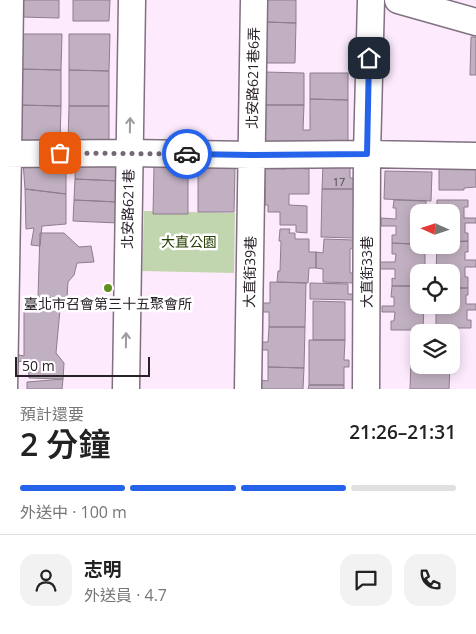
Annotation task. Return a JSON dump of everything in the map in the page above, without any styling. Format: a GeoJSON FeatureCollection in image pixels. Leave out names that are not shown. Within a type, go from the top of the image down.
{"type":"FeatureCollection","features":[{"type":"Feature","properties":{"kind":"street"},"geometry":{"type":"LineString","coordinates":[[4,389],[4,154],[10,0]]}},
{"type":"Feature","properties":{"kind":"street","name":"北安路621巷"},"geometry":{"type":"LineString","coordinates":[[126,389],[132,0]]}},
{"type":"Feature","properties":{"kind":"street","name":"北安路621巷6弄"},"geometry":{"type":"LineString","coordinates":[[252,155],[254,0]]}},
{"type":"Feature","properties":{"kind":"street","name":"大直街33巷"},"geometry":{"type":"LineString","coordinates":[[366,389],[367,154],[371,0]]}},
{"type":"Feature","properties":{"kind":"street"},"geometry":{"type":"LineString","coordinates":[[398,0],[476,22]]}},
{"type":"Feature","properties":{"kind":"street"},"geometry":{"type":"LineString","coordinates":[[4,154],[367,154],[476,156]]}},
{"type":"Feature","properties":{"kind":"street","name":"大直街39巷"},"geometry":{"type":"LineString","coordinates":[[248,389],[252,155]]}},
{"type":"Feature","properties":{"kind":"green space","name":"大直公園"},"geometry":{"type":"Polygon","coordinates":[[[144,211],[235,213],[234,273],[142,271],[144,211]]]}},
{"type":"Feature","properties":{"kind":"building"},"geometry":{"type":"Polygon","coordinates":[[[21,0],[59,0],[59,18],[21,17],[21,0]]]}},
{"type":"Feature","properties":{"kind":"building"},"geometry":{"type":"Polygon","coordinates":[[[73,0],[110,0],[109,21],[73,21],[73,0]]]}},
{"type":"Feature","properties":{"kind":"building"},"geometry":{"type":"Polygon","coordinates":[[[266,0],[296,0],[296,23],[266,22],[266,0]]]}},
{"type":"Feature","properties":{"kind":"building"},"geometry":{"type":"Polygon","coordinates":[[[266,22],[296,23],[295,63],[265,63],[266,22]]]}},
{"type":"Feature","properties":{"kind":"building"},"geometry":{"type":"Polygon","coordinates":[[[20,34],[62,34],[61,70],[19,69],[20,34]]]}},
{"type":"Feature","properties":{"kind":"building"},"geometry":{"type":"Polygon","coordinates":[[[69,34],[110,34],[109,71],[69,70],[69,34]]]}},
{"type":"Feature","properties":{"kind":"building"},"geometry":{"type":"Polygon","coordinates":[[[471,37],[476,37],[476,75],[470,75],[471,37]]]}},
{"type":"Feature","properties":{"kind":"building"},"geometry":{"type":"Polygon","coordinates":[[[19,69],[61,70],[61,106],[19,105],[19,69]]]}},
{"type":"Feature","properties":{"kind":"building"},"geometry":{"type":"Polygon","coordinates":[[[69,70],[109,71],[109,106],[69,106],[69,70]]]}},
{"type":"Feature","properties":{"kind":"building"},"geometry":{"type":"Polygon","coordinates":[[[265,72],[304,73],[304,105],[265,105],[265,72]]]}},
{"type":"Feature","properties":{"kind":"building"},"geometry":{"type":"Polygon","coordinates":[[[310,73],[348,73],[348,100],[310,99],[310,73]]]}},
{"type":"Feature","properties":{"kind":"building"},"geometry":{"type":"Polygon","coordinates":[[[310,99],[348,100],[348,143],[268,143],[265,140],[265,105],[304,105],[303,130],[310,130],[310,99]]]}},
{"type":"Feature","properties":{"kind":"building"},"geometry":{"type":"Polygon","coordinates":[[[19,105],[61,106],[60,142],[18,141],[19,105]]]}},
{"type":"Feature","properties":{"kind":"building"},"geometry":{"type":"Polygon","coordinates":[[[69,106],[109,106],[109,142],[68,142],[69,106]]]}},
{"type":"Feature","properties":{"kind":"building"},"geometry":{"type":"Polygon","coordinates":[[[66,155],[66,194],[25,189],[23,162],[66,155]]]}},
{"type":"Feature","properties":{"kind":"building"},"geometry":{"type":"Polygon","coordinates":[[[75,158],[120,160],[119,181],[75,179],[75,158]]]}},
{"type":"Feature","properties":{"kind":"building"},"geometry":{"type":"Polygon","coordinates":[[[323,164],[350,165],[350,178],[354,178],[354,189],[322,189],[323,164]]]}},
{"type":"Feature","properties":{"kind":"building"},"geometry":{"type":"Polygon","coordinates":[[[285,165],[292,165],[293,168],[309,169],[309,194],[289,194],[289,205],[307,206],[307,233],[296,232],[296,225],[280,225],[280,212],[268,212],[268,205],[265,205],[265,168],[285,169],[285,165]]]}},
{"type":"Feature","properties":{"kind":"building"},"geometry":{"type":"Polygon","coordinates":[[[154,166],[188,167],[188,214],[153,214],[154,166]]]}},
{"type":"Feature","properties":{"kind":"building"},"geometry":{"type":"Polygon","coordinates":[[[198,167],[235,167],[234,212],[198,212],[198,167]]]}},
{"type":"Feature","properties":{"kind":"building"},"geometry":{"type":"Polygon","coordinates":[[[439,167],[476,169],[476,187],[464,188],[464,190],[439,190],[439,167]]]}},
{"type":"Feature","properties":{"kind":"building"},"geometry":{"type":"Polygon","coordinates":[[[385,171],[432,172],[431,201],[384,199],[385,171]]]}},
{"type":"Feature","properties":{"kind":"building"},"geometry":{"type":"Polygon","coordinates":[[[75,179],[119,181],[118,202],[74,200],[75,179]]]}},
{"type":"Feature","properties":{"kind":"building"},"geometry":{"type":"Polygon","coordinates":[[[25,189],[66,194],[66,224],[42,226],[40,246],[31,245],[34,228],[26,229],[25,189]]]}},
{"type":"Feature","properties":{"kind":"building"},"geometry":{"type":"Polygon","coordinates":[[[322,189],[354,189],[353,238],[321,237],[322,189]]]}},
{"type":"Feature","properties":{"kind":"building"},"geometry":{"type":"Polygon","coordinates":[[[74,200],[118,202],[118,223],[73,221],[74,200]]]}},
{"type":"Feature","properties":{"kind":"building"},"geometry":{"type":"Polygon","coordinates":[[[394,200],[426,201],[426,204],[410,204],[410,244],[392,243],[392,235],[396,235],[396,226],[381,226],[381,218],[396,219],[396,208],[393,208],[394,200]]]}},
{"type":"Feature","properties":{"kind":"building"},"geometry":{"type":"Polygon","coordinates":[[[437,200],[468,200],[468,207],[464,207],[464,218],[476,218],[476,223],[465,223],[465,233],[468,233],[468,241],[460,241],[460,204],[437,204],[437,200]]]}},
{"type":"Feature","properties":{"kind":"building"},"geometry":{"type":"Polygon","coordinates":[[[280,229],[290,229],[289,233],[295,233],[295,239],[309,239],[309,252],[316,252],[316,268],[309,268],[308,283],[277,282],[278,271],[280,271],[280,229]]]}},
{"type":"Feature","properties":{"kind":"building"},"geometry":{"type":"Polygon","coordinates":[[[40,233],[64,233],[79,247],[91,246],[94,262],[77,263],[74,275],[68,282],[67,298],[38,297],[40,233]]]}},
{"type":"Feature","properties":{"kind":"building"},"geometry":{"type":"Polygon","coordinates":[[[324,239],[354,240],[354,248],[350,249],[350,273],[353,273],[353,283],[323,282],[323,269],[316,268],[316,252],[323,253],[324,239]]]}},
{"type":"Feature","properties":{"kind":"building"},"geometry":{"type":"Polygon","coordinates":[[[460,241],[468,241],[468,252],[465,252],[465,260],[476,260],[476,267],[465,267],[465,277],[468,277],[468,288],[460,288],[460,264],[436,264],[437,254],[460,254],[460,241]]]}},
{"type":"Feature","properties":{"kind":"building"},"geometry":{"type":"Polygon","coordinates":[[[392,243],[410,244],[410,254],[425,254],[425,264],[410,264],[410,286],[392,286],[392,278],[395,279],[395,269],[380,269],[380,262],[395,262],[396,254],[392,254],[392,243]]]}},
{"type":"Feature","properties":{"kind":"building"},"geometry":{"type":"Polygon","coordinates":[[[270,282],[306,283],[305,327],[269,327],[269,312],[261,312],[261,303],[270,303],[270,282]]]}},
{"type":"Feature","properties":{"kind":"building"},"geometry":{"type":"Polygon","coordinates":[[[310,283],[348,284],[348,294],[356,294],[356,300],[310,299],[310,283]]]}},
{"type":"Feature","properties":{"kind":"building"},"geometry":{"type":"Polygon","coordinates":[[[392,286],[410,286],[410,314],[424,314],[423,324],[410,324],[410,330],[391,330],[391,321],[394,321],[395,312],[382,312],[382,306],[394,306],[394,297],[391,297],[392,286]]]}},
{"type":"Feature","properties":{"kind":"building"},"geometry":{"type":"Polygon","coordinates":[[[460,288],[468,288],[466,304],[476,304],[476,310],[467,310],[467,320],[471,320],[471,328],[460,328],[460,324],[436,324],[436,314],[460,314],[460,288]]]}},
{"type":"Feature","properties":{"kind":"building"},"geometry":{"type":"Polygon","coordinates":[[[61,299],[56,353],[64,363],[63,379],[29,378],[28,362],[14,361],[14,354],[24,356],[24,307],[61,299]]]}},
{"type":"Feature","properties":{"kind":"building"},"geometry":{"type":"Polygon","coordinates":[[[313,301],[345,302],[345,340],[313,340],[313,301]]]}},
{"type":"Feature","properties":{"kind":"building"},"geometry":{"type":"Polygon","coordinates":[[[269,327],[305,327],[304,368],[268,367],[268,350],[260,350],[261,342],[268,342],[269,327]]]}},
{"type":"Feature","properties":{"kind":"building"},"geometry":{"type":"Polygon","coordinates":[[[309,340],[345,340],[344,360],[349,360],[349,367],[344,367],[344,385],[309,385],[309,340]]]}},
{"type":"Feature","properties":{"kind":"building"},"geometry":{"type":"Polygon","coordinates":[[[268,367],[304,368],[303,389],[260,389],[260,380],[268,381],[268,367]]]}},
{"type":"Feature","properties":{"kind":"building"},"geometry":{"type":"Polygon","coordinates":[[[411,374],[450,374],[449,389],[410,389],[411,374]]]}},
{"type":"Feature","properties":{"kind":"building"},"geometry":{"type":"Polygon","coordinates":[[[63,379],[62,389],[27,389],[27,382],[63,379]]]}},
{"type":"Feature","properties":{"kind":"building"},"geometry":{"type":"Polygon","coordinates":[[[309,385],[344,385],[344,389],[308,389],[309,385]]]}},
{"type":"Feature","properties":{"kind":"way so far"},"geometry":{"type":"LineString","coordinates":[[60,153],[187,154]]}},
{"type":"Feature","properties":{"kind":"place","name":"臺北市召會第三十五聚會所"},"geometry":{"type":"Point","coordinates":[108,288]}},
{"type":"Feature","properties":{"kind":"route"},"geometry":{"type":"LineString","coordinates":[[187,154],[367,154],[369,58]]}}]}
